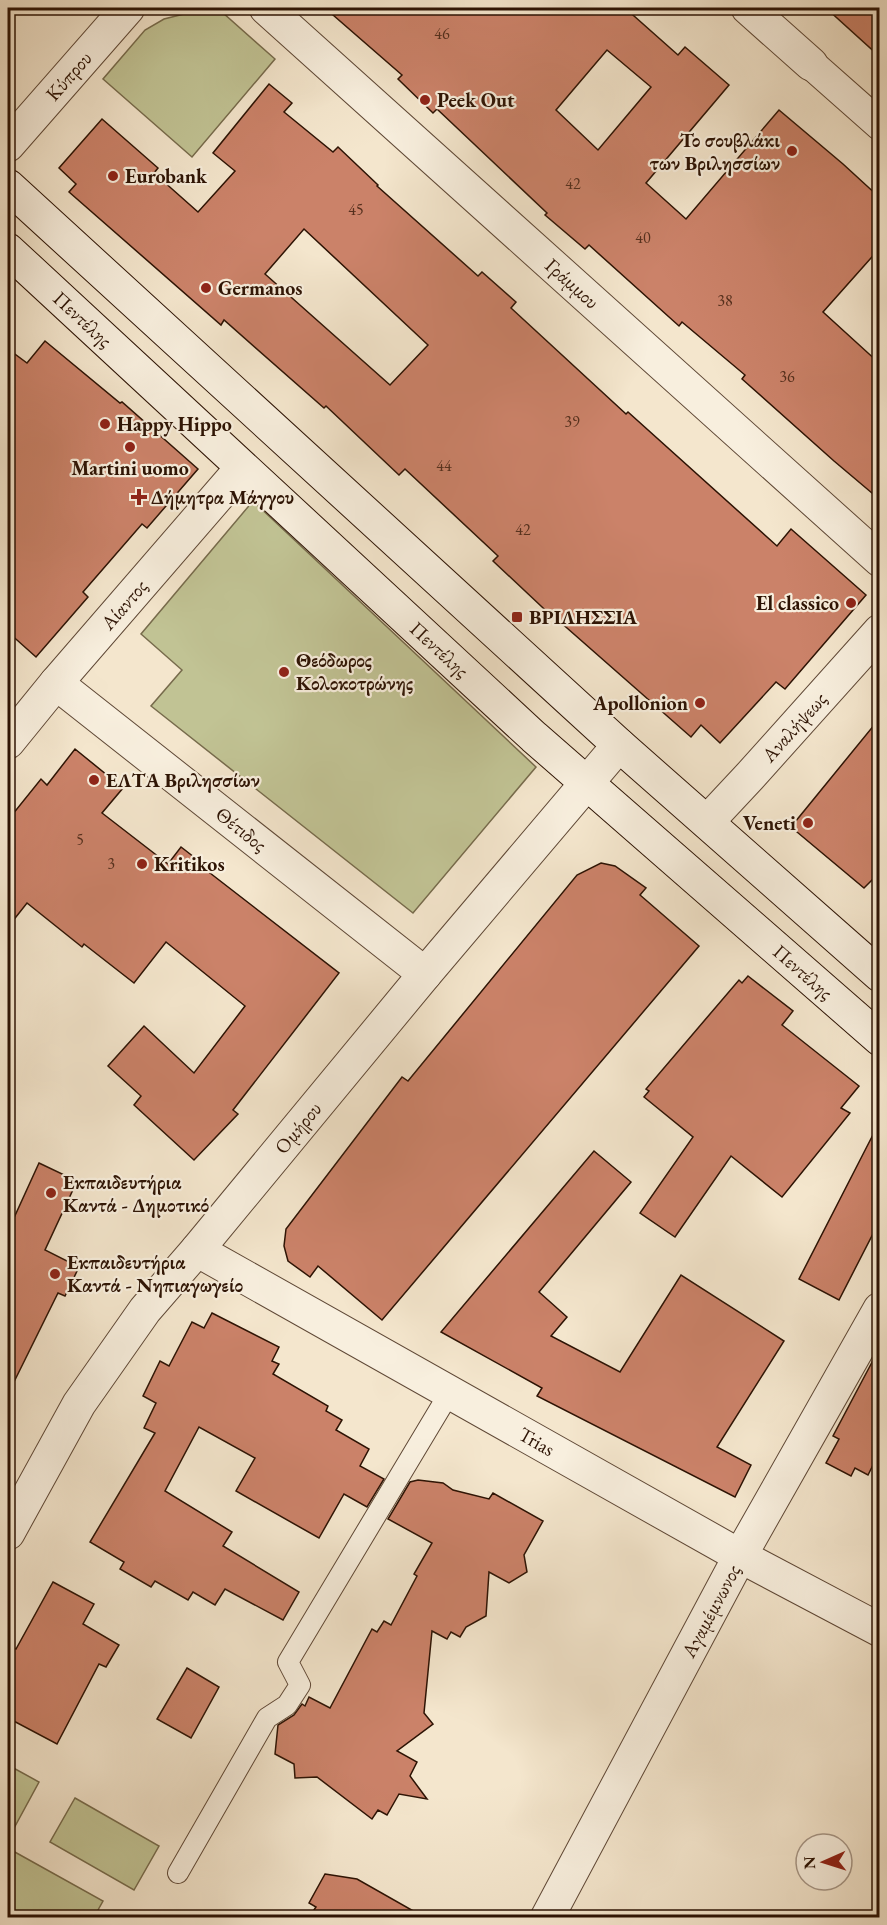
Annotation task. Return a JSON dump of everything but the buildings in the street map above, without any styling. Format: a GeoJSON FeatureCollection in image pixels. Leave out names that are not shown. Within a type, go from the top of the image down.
{"type":"FeatureCollection","features":[{"type":"Feature","properties":{"kind":"street","name":"Κύπρου"},"geometry":{"type":"LineString","coordinates":[[8,145],[128,8]]}},
{"type":"Feature","properties":{"kind":"street","name":"Γράμμου"},"geometry":{"type":"LineString","coordinates":[[266,8],[879,560]]}},
{"type":"Feature","properties":{"kind":"street"},"geometry":{"type":"LineString","coordinates":[[748,8],[879,125]]}},
{"type":"Feature","properties":{"kind":"street"},"geometry":{"type":"LineString","coordinates":[[8,186],[619,745],[879,975]]}},
{"type":"Feature","properties":{"kind":"street","name":"Πεντέλης"},"geometry":{"type":"LineString","coordinates":[[8,250],[587,784],[879,1040]]}},
{"type":"Feature","properties":{"kind":"street","name":"Αίαντος"},"geometry":{"type":"LineString","coordinates":[[8,742],[56,683],[242,468]]}},
{"type":"Feature","properties":{"kind":"street","name":"Αναλήψεως"},"geometry":{"type":"LineString","coordinates":[[706,822],[879,631]]}},
{"type":"Feature","properties":{"kind":"street","name":"Θέτιδος"},"geometry":{"type":"LineString","coordinates":[[56,683],[425,975]]}},
{"type":"Feature","properties":{"kind":"street","name":"Ομήρου"},"geometry":{"type":"LineString","coordinates":[[8,1533],[79,1404],[145,1310],[619,745]]}},
{"type":"Feature","properties":{"kind":"street","name":"Trias"},"geometry":{"type":"LineString","coordinates":[[197,1250],[740,1556],[879,1630]]}},
{"type":"Feature","properties":{"kind":"street","name":"Αγαμέμνωνος"},"geometry":{"type":"LineString","coordinates":[[547,1917],[740,1556],[879,1309]]}},
{"type":"Feature","properties":{"kind":"lane"},"geometry":{"type":"LineString","coordinates":[[178,1873],[267,1718],[287,1705],[300,1685],[288,1662],[450,1392]]}},
{"type":"Feature","properties":{"kind":"green space"},"geometry":{"type":"Polygon","coordinates":[[[204,9],[223,13],[275,59],[192,157],[103,79],[145,30],[164,19],[204,9]]]}},
{"type":"Feature","properties":{"kind":"green space"},"geometry":{"type":"Polygon","coordinates":[[[253,501],[536,767],[413,913],[151,706],[182,670],[141,634],[253,501]]]}},
{"type":"Feature","properties":{"kind":"green space"},"geometry":{"type":"Polygon","coordinates":[[[8,1765],[39,1782],[13,1830],[8,1827],[8,1765]]]}},
{"type":"Feature","properties":{"kind":"green space"},"geometry":{"type":"Polygon","coordinates":[[[75,1798],[159,1846],[134,1890],[50,1842],[75,1798]]]}},
{"type":"Feature","properties":{"kind":"green space"},"geometry":{"type":"Polygon","coordinates":[[[13,1851],[103,1901],[94,1917],[20,1917],[8,1911],[8,1860],[13,1851]]]}},
{"type":"Feature","properties":{"kind":"place","name":"Peek Out"},"geometry":{"type":"Point","coordinates":[425,100]}},
{"type":"Feature","properties":{"kind":"place","name":"Το σουβλάκι των Βριλησσίων"},"geometry":{"type":"Point","coordinates":[792,151]}},
{"type":"Feature","properties":{"kind":"place","name":"Eurobank"},"geometry":{"type":"Point","coordinates":[113,176]}},
{"type":"Feature","properties":{"kind":"place","name":"Germanos"},"geometry":{"type":"Point","coordinates":[206,288]}},
{"type":"Feature","properties":{"kind":"place","name":"Happy Hippo"},"geometry":{"type":"Point","coordinates":[105,424]}},
{"type":"Feature","properties":{"kind":"place","name":"Martini uomo"},"geometry":{"type":"Point","coordinates":[130,447]}},
{"type":"Feature","properties":{"kind":"place","name":"Δήμητρα Μάγγου"},"geometry":{"type":"Point","coordinates":[139,497]}},
{"type":"Feature","properties":{"kind":"place","name":"El classico"},"geometry":{"type":"Point","coordinates":[851,603]}},
{"type":"Feature","properties":{"kind":"place","name":"ΒΡΙΛΗΣΣΙΑ"},"geometry":{"type":"Point","coordinates":[517,617]}},
{"type":"Feature","properties":{"kind":"place","name":"Θεόδωρος Κολοκοτρώνης"},"geometry":{"type":"Point","coordinates":[284,672]}},
{"type":"Feature","properties":{"kind":"place","name":"Apollonion"},"geometry":{"type":"Point","coordinates":[700,703]}},
{"type":"Feature","properties":{"kind":"place","name":"ΕΛΤΑ Βριλησσίων"},"geometry":{"type":"Point","coordinates":[94,780]}},
{"type":"Feature","properties":{"kind":"place","name":"Veneti"},"geometry":{"type":"Point","coordinates":[808,823]}},
{"type":"Feature","properties":{"kind":"place","name":"Kritikos"},"geometry":{"type":"Point","coordinates":[142,864]}},
{"type":"Feature","properties":{"kind":"place","name":"Εκπαιδευτήρια Καντά - Δημοτικό"},"geometry":{"type":"Point","coordinates":[51,1193]}},
{"type":"Feature","properties":{"kind":"place","name":"Εκπαιδευτήρια Καντά - Νηπιαγωγείο"},"geometry":{"type":"Point","coordinates":[55,1274]}}]}
